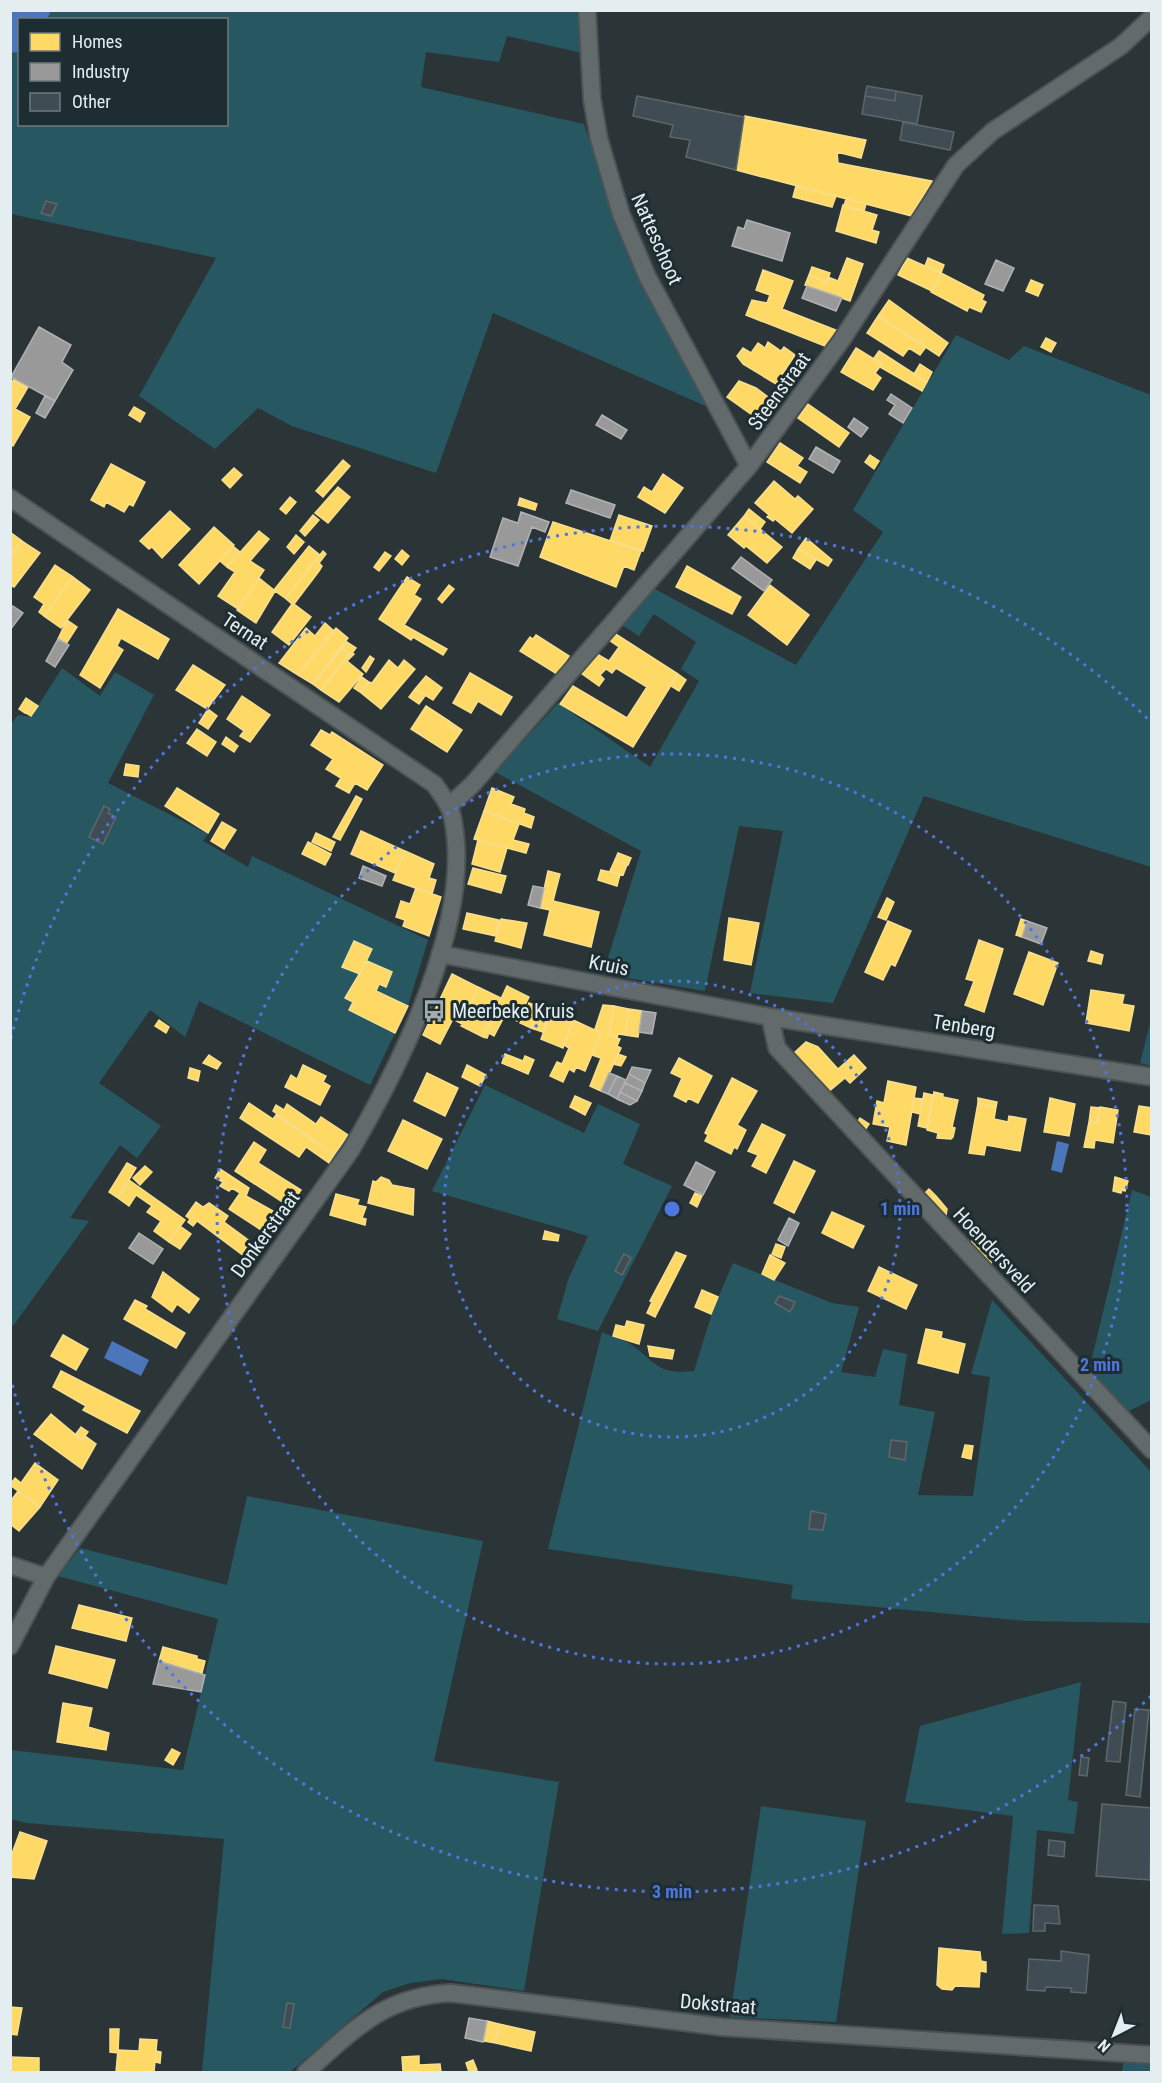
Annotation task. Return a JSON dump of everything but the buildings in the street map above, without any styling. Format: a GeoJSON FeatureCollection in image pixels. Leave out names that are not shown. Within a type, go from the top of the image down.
{"type":"FeatureCollection","features":[{"type":"Feature","properties":{"kind":"street","name":"Natteschoot"},"geometry":{"type":"LineString","coordinates":[[587,10],[592,99],[599,139],[621,214],[647,276],[749,466]]}},
{"type":"Feature","properties":{"kind":"street","name":"Steenstraat"},"geometry":{"type":"LineString","coordinates":[[449,806],[480,776],[749,466],[841,341],[956,165],[993,131],[1121,46],[1152,18]]}},
{"type":"Feature","properties":{"kind":"street","name":"Ternat"},"geometry":{"type":"LineString","coordinates":[[10,498],[420,773],[434,784],[449,806]]}},
{"type":"Feature","properties":{"kind":"street","name":"Donkerstraat"},"geometry":{"type":"LineString","coordinates":[[10,1646],[46,1577],[351,1150],[371,1116],[418,1018],[440,954],[452,902],[456,846],[449,806]]}},
{"type":"Feature","properties":{"kind":"street","name":"Kruis"},"geometry":{"type":"LineString","coordinates":[[440,954],[770,1017]]}},
{"type":"Feature","properties":{"kind":"street","name":"Tenberg"},"geometry":{"type":"LineString","coordinates":[[770,1017],[1152,1077]]}},
{"type":"Feature","properties":{"kind":"street","name":"Hoendersveld"},"geometry":{"type":"LineString","coordinates":[[770,1017],[777,1047],[1152,1450]]}},
{"type":"Feature","properties":{"kind":"street"},"geometry":{"type":"LineString","coordinates":[[10,1565],[46,1577]]}},
{"type":"Feature","properties":{"kind":"street","name":"Dokstraat"},"geometry":{"type":"LineString","coordinates":[[306,2073],[377,2012],[410,1998],[451,1993],[722,2026],[1152,2055]]}},
{"type":"Feature","properties":{"kind":"shaded area"},"geometry":{"type":"Polygon","coordinates":[[[51,11],[581,11],[582,53],[507,36],[499,62],[426,52],[421,87],[584,124],[615,220],[654,306],[710,408],[493,313],[436,473],[292,426],[258,408],[215,449],[139,396],[216,258],[11,214],[11,53],[18,52],[18,126],[228,126],[228,18],[48,18],[51,11]]]}},
{"type":"Feature","properties":{"kind":"shaded area"},"geometry":{"type":"Polygon","coordinates":[[[956,335],[1009,360],[1024,346],[1151,395],[1151,867],[924,796],[833,1003],[750,993],[783,831],[739,826],[705,991],[603,974],[641,851],[495,772],[558,703],[650,767],[699,681],[681,669],[696,642],[654,614],[639,636],[620,624],[653,588],[796,665],[883,532],[853,510],[956,335]]]}},
{"type":"Feature","properties":{"kind":"shaded area"},"geometry":{"type":"Polygon","coordinates":[[[62,668],[100,696],[115,672],[154,695],[108,783],[208,834],[203,841],[248,867],[252,856],[428,940],[408,1006],[370,1085],[199,1001],[185,1037],[150,1010],[99,1083],[161,1126],[137,1158],[120,1145],[70,1218],[89,1221],[13,1326],[11,1325],[11,724],[18,715],[31,717],[62,668]]]}},
{"type":"Feature","properties":{"kind":"shaded area"},"geometry":{"type":"Polygon","coordinates":[[[1151,1020],[1152,1066],[1140,1063],[1151,1020]]]}},
{"type":"Feature","properties":{"kind":"shaded area"},"geometry":{"type":"Polygon","coordinates":[[[485,1085],[584,1133],[598,1104],[640,1124],[623,1164],[672,1186],[598,1331],[557,1319],[568,1280],[588,1236],[432,1191],[485,1085]]]}},
{"type":"Feature","properties":{"kind":"shaded area"},"geometry":{"type":"Polygon","coordinates":[[[1132,1190],[1151,1197],[1151,1400],[1123,1414],[1088,1375],[1132,1190]]]}},
{"type":"Feature","properties":{"kind":"shaded area"},"geometry":{"type":"Polygon","coordinates":[[[733,1263],[832,1303],[859,1307],[841,1372],[875,1377],[883,1349],[907,1354],[899,1405],[935,1412],[918,1495],[973,1496],[990,1377],[971,1374],[992,1300],[1151,1472],[1151,1623],[1026,1621],[791,1599],[793,1585],[548,1549],[602,1332],[629,1343],[653,1363],[666,1370],[694,1371],[713,1310],[733,1263]]]}},
{"type":"Feature","properties":{"kind":"shaded area"},"geometry":{"type":"Polygon","coordinates":[[[247,1496],[483,1541],[434,1761],[559,1782],[524,1991],[442,1979],[410,1983],[383,1992],[290,2072],[202,2072],[224,1839],[26,1823],[11,1819],[10,1750],[183,1770],[218,1619],[58,1576],[80,1548],[227,1585],[247,1496]]]}},
{"type":"Feature","properties":{"kind":"shaded area"},"geometry":{"type":"Polygon","coordinates":[[[1081,1682],[1068,1800],[1078,1802],[1074,1834],[1037,1830],[1029,1933],[1002,1934],[1013,1816],[905,1802],[920,1726],[1081,1682]]]}},
{"type":"Feature","properties":{"kind":"shaded area"},"geometry":{"type":"Polygon","coordinates":[[[761,1806],[866,1821],[836,2022],[730,2017],[761,1806]]]}},
{"type":"Feature","properties":{"kind":"shaded area"},"geometry":{"type":"Polygon","coordinates":[[[1124,2057],[1151,2063],[1151,2072],[1122,2072],[1124,2057]]]}},
{"type":"Feature","properties":{"kind":"water"},"geometry":{"type":"Polygon","coordinates":[[[11,10],[51,11],[48,18],[18,18],[18,52],[11,53],[11,10]]]}},
{"type":"Feature","properties":{"kind":"water"},"geometry":{"type":"Polygon","coordinates":[[[1057,1141],[1069,1144],[1062,1173],[1051,1170],[1057,1141]]]}},
{"type":"Feature","properties":{"kind":"water"},"geometry":{"type":"Polygon","coordinates":[[[112,1341],[149,1360],[141,1376],[104,1358],[112,1341]]]}},
{"type":"Feature","properties":{"kind":"place","name":"Meerbeke Kruis"},"geometry":{"type":"Point","coordinates":[434,1011]}}]}
